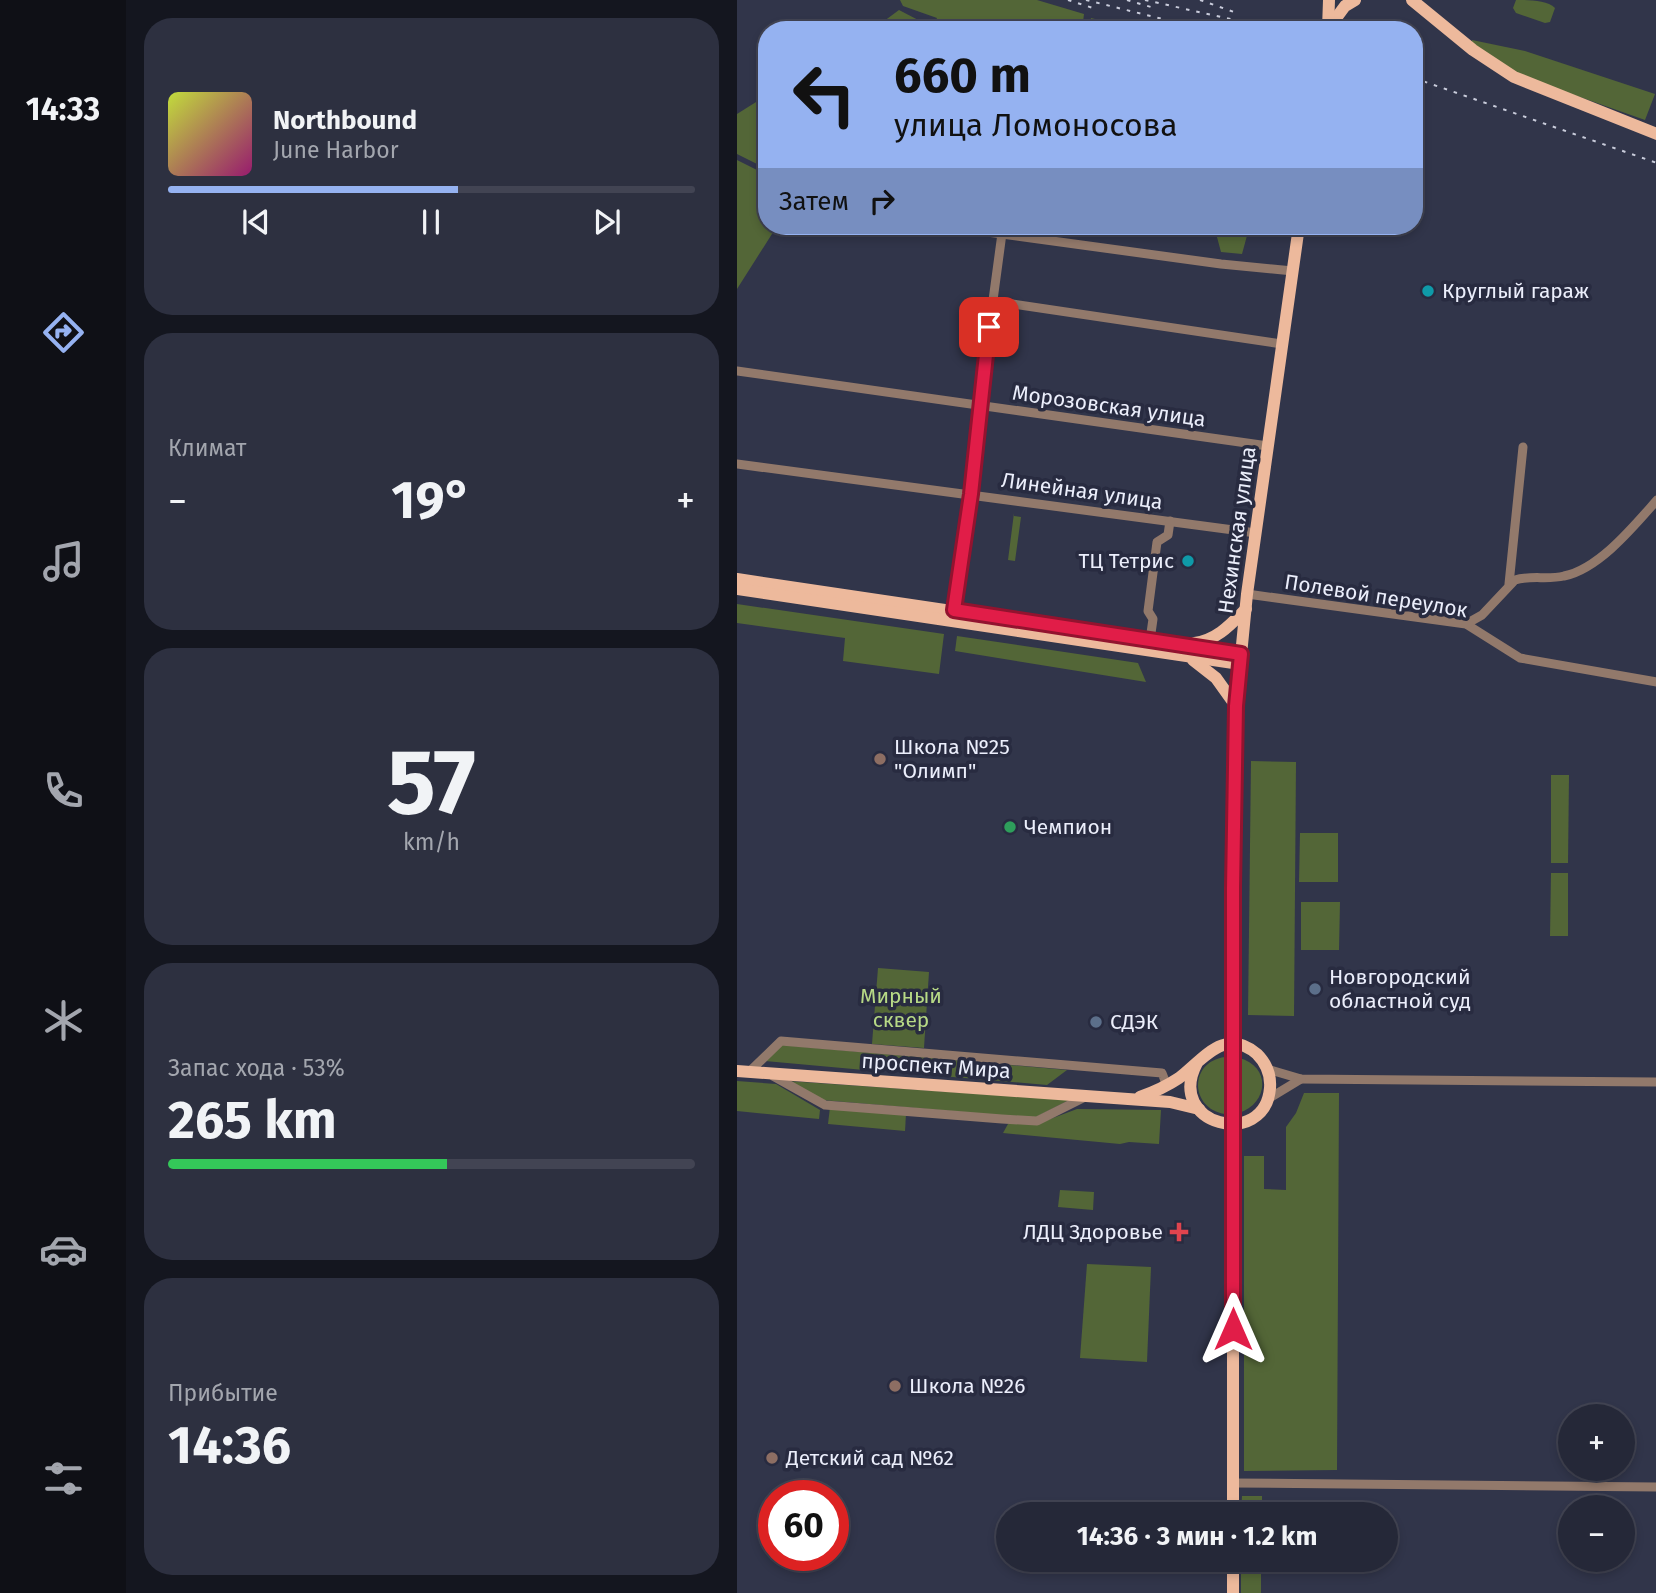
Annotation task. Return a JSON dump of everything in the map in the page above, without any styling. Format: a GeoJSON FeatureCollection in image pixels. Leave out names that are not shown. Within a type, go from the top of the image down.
{"type":"FeatureCollection","features":[{"type":"Feature","properties":{"kind":"main road"},"geometry":{"type":"LineString","coordinates":[[1328,21],[1329,0]]}},
{"type":"Feature","properties":{"kind":"main road"},"geometry":{"type":"LineString","coordinates":[[1334,21],[1345,6],[1355,0]]}},
{"type":"Feature","properties":{"kind":"main road"},"geometry":{"type":"LineString","coordinates":[[1402,0],[1423,10]]}},
{"type":"Feature","properties":{"kind":"main road"},"geometry":{"type":"LineString","coordinates":[[1412,0],[1473,50],[1514,77],[1656,134]]}},
{"type":"Feature","properties":{"kind":"main road","name":"Нехинская улица"},"geometry":{"type":"LineString","coordinates":[[1233,1502],[1236,706],[1247,594],[1298,235]]}},
{"type":"Feature","properties":{"kind":"main road"},"geometry":{"type":"LineString","coordinates":[[737,579],[751,586],[1240,659]]}},
{"type":"Feature","properties":{"kind":"main road"},"geometry":{"type":"LineString","coordinates":[[737,589],[751,586],[954,610],[1066,633],[1150,640],[1179,650],[1207,669],[1236,706]]}},
{"type":"Feature","properties":{"kind":"main road"},"geometry":{"type":"LineString","coordinates":[[1179,650],[1211,639],[1246,609]]}},
{"type":"Feature","properties":{"kind":"main road"},"geometry":{"type":"LineString","coordinates":[[1233,1045],[1253,1051],[1267,1069],[1270,1089],[1268,1099],[1255,1117],[1233,1125]]}},
{"type":"Feature","properties":{"kind":"main road","name":"проспект Мира"},"geometry":{"type":"LineString","coordinates":[[1133,1099],[1164,1079],[1197,1063],[1209,1051],[1233,1045]]}},
{"type":"Feature","properties":{"kind":"main road"},"geometry":{"type":"LineString","coordinates":[[1197,1063],[1190,1086],[1194,1102],[1199,1109]]}},
{"type":"Feature","properties":{"kind":"main road","name":"проспект Мира"},"geometry":{"type":"LineString","coordinates":[[743,1071],[1170,1102],[1199,1109],[1214,1121],[1233,1125]]}},
{"type":"Feature","properties":{"kind":"main road"},"geometry":{"type":"LineString","coordinates":[[1233,1572],[1233,1593]]}},
{"type":"Feature","properties":{"kind":"street"},"geometry":{"type":"LineString","coordinates":[[954,610],[971,494],[979,404],[1001,235]]}},
{"type":"Feature","properties":{"kind":"street"},"geometry":{"type":"LineString","coordinates":[[1034,235],[1221,264],[1293,271]]}},
{"type":"Feature","properties":{"kind":"street"},"geometry":{"type":"LineString","coordinates":[[993,301],[1282,344]]}},
{"type":"Feature","properties":{"kind":"street","name":"Морозовская улица"},"geometry":{"type":"LineString","coordinates":[[737,371],[1268,446]]}},
{"type":"Feature","properties":{"kind":"street"},"geometry":{"type":"LineString","coordinates":[[1509,584],[1523,447]]}},
{"type":"Feature","properties":{"kind":"street","name":"Линейная улица"},"geometry":{"type":"LineString","coordinates":[[737,464],[1256,533]]}},
{"type":"Feature","properties":{"kind":"street"},"geometry":{"type":"LineString","coordinates":[[1466,624],[1482,615],[1509,584],[1522,578],[1551,579],[1568,576],[1594,563],[1656,500]]}},
{"type":"Feature","properties":{"kind":"street"},"geometry":{"type":"LineString","coordinates":[[1150,640],[1153,619],[1148,611],[1157,542],[1168,535],[1170,521]]}},
{"type":"Feature","properties":{"kind":"street","name":"Полевой переулок"},"geometry":{"type":"LineString","coordinates":[[1247,594],[1466,624],[1520,658],[1656,682]]}},
{"type":"Feature","properties":{"kind":"street"},"geometry":{"type":"LineString","coordinates":[[743,1071],[781,1041],[1164,1079]]}},
{"type":"Feature","properties":{"kind":"street"},"geometry":{"type":"LineString","coordinates":[[1267,1069],[1301,1079],[1656,1082]]}},
{"type":"Feature","properties":{"kind":"street"},"geometry":{"type":"LineString","coordinates":[[768,1073],[825,1105],[1002,1119],[1037,1121],[1087,1097]]}},
{"type":"Feature","properties":{"kind":"street"},"geometry":{"type":"LineString","coordinates":[[1268,1099],[1301,1079]]}},
{"type":"Feature","properties":{"kind":"street"},"geometry":{"type":"LineString","coordinates":[[1233,1483],[1656,1487]]}},
{"type":"Feature","properties":{"kind":"green space"},"geometry":{"type":"Polygon","coordinates":[[[900,0],[1037,0],[1084,14],[1083,21],[936,21],[937,18],[903,6],[900,0]]]}},
{"type":"Feature","properties":{"kind":"green space"},"geometry":{"type":"Polygon","coordinates":[[[1516,0],[1552,5],[1555,8],[1550,22],[1545,23],[1516,13],[1513,8],[1516,0]]]}},
{"type":"Feature","properties":{"kind":"green space"},"geometry":{"type":"Polygon","coordinates":[[[899,10],[920,21],[884,21],[899,10]]]}},
{"type":"Feature","properties":{"kind":"green space"},"geometry":{"type":"Polygon","coordinates":[[[1472,40],[1525,51],[1655,94],[1645,120],[1523,77],[1471,45],[1472,40]]]}},
{"type":"Feature","properties":{"kind":"green space"},"geometry":{"type":"Polygon","coordinates":[[[758,101],[758,164],[737,154],[737,114],[758,101]]]}},
{"type":"Feature","properties":{"kind":"green space"},"geometry":{"type":"Polygon","coordinates":[[[737,160],[758,170],[758,235],[771,235],[737,289],[737,160]]]}},
{"type":"Feature","properties":{"kind":"green space"},"geometry":{"type":"Polygon","coordinates":[[[1216,235],[1247,235],[1242,254],[1221,252],[1216,235]]]}},
{"type":"Feature","properties":{"kind":"green space"},"geometry":{"type":"Polygon","coordinates":[[[1014,513],[1014,516],[1021,517],[1015,561],[1008,560],[1014,513]]]}},
{"type":"Feature","properties":{"kind":"green space"},"geometry":{"type":"Polygon","coordinates":[[[737,604],[944,634],[939,674],[843,661],[845,638],[737,623],[737,604]]]}},
{"type":"Feature","properties":{"kind":"green space"},"geometry":{"type":"Polygon","coordinates":[[[957,636],[1138,663],[1146,682],[955,651],[957,636]]]}},
{"type":"Feature","properties":{"kind":"green space"},"geometry":{"type":"Polygon","coordinates":[[[1251,761],[1296,762],[1294,1016],[1248,1015],[1251,761]]]}},
{"type":"Feature","properties":{"kind":"green space"},"geometry":{"type":"Polygon","coordinates":[[[1551,775],[1569,775],[1568,863],[1551,863],[1551,775]]]}},
{"type":"Feature","properties":{"kind":"green space"},"geometry":{"type":"Polygon","coordinates":[[[1300,833],[1338,833],[1338,882],[1299,882],[1300,833]]]}},
{"type":"Feature","properties":{"kind":"green space"},"geometry":{"type":"Polygon","coordinates":[[[1551,873],[1568,873],[1568,936],[1550,936],[1551,873]]]}},
{"type":"Feature","properties":{"kind":"green space"},"geometry":{"type":"Polygon","coordinates":[[[1301,902],[1340,902],[1339,950],[1301,950],[1301,902]]]}},
{"type":"Feature","properties":{"kind":"green space","name":"Мирный сквер"},"geometry":{"type":"Polygon","coordinates":[[[878,968],[929,972],[924,1048],[872,1044],[878,968]]]}},
{"type":"Feature","properties":{"kind":"green space"},"geometry":{"type":"Polygon","coordinates":[[[782,1045],[1067,1070],[1047,1085],[941,1076],[941,1067],[877,1060],[875,1071],[765,1061],[782,1045]]]}},
{"type":"Feature","properties":{"kind":"green space"},"geometry":{"type":"Polygon","coordinates":[[[1225,1057],[1225,1114],[1205,1104],[1198,1086],[1204,1067],[1225,1057]]]}},
{"type":"Feature","properties":{"kind":"green space"},"geometry":{"type":"Polygon","coordinates":[[[1239,1058],[1257,1069],[1262,1085],[1256,1101],[1239,1113],[1239,1058]]]}},
{"type":"Feature","properties":{"kind":"green space"},"geometry":{"type":"Polygon","coordinates":[[[737,1081],[776,1084],[820,1110],[819,1119],[737,1111],[737,1081]]]}},
{"type":"Feature","properties":{"kind":"green space"},"geometry":{"type":"Polygon","coordinates":[[[787,1081],[1069,1100],[1034,1118],[822,1100],[787,1081]]]}},
{"type":"Feature","properties":{"kind":"green space"},"geometry":{"type":"Polygon","coordinates":[[[1304,1093],[1339,1093],[1337,1470],[1244,1471],[1244,1156],[1264,1156],[1264,1189],[1286,1190],[1286,1127],[1296,1113],[1304,1093]]]}},
{"type":"Feature","properties":{"kind":"green space"},"geometry":{"type":"Polygon","coordinates":[[[830,1107],[906,1114],[905,1131],[828,1124],[830,1107]]]}},
{"type":"Feature","properties":{"kind":"green space"},"geometry":{"type":"Polygon","coordinates":[[[1077,1109],[1161,1110],[1159,1144],[1120,1144],[1003,1133],[1008,1124],[1037,1124],[1077,1109]]]}},
{"type":"Feature","properties":{"kind":"green space"},"geometry":{"type":"Polygon","coordinates":[[[1060,1190],[1094,1192],[1093,1210],[1058,1207],[1060,1190]]]}},
{"type":"Feature","properties":{"kind":"green space"},"geometry":{"type":"Polygon","coordinates":[[[1087,1264],[1151,1267],[1147,1362],[1080,1358],[1087,1264]]]}},
{"type":"Feature","properties":{"kind":"green space"},"geometry":{"type":"Polygon","coordinates":[[[1242,1496],[1262,1496],[1262,1502],[1242,1502],[1242,1496]]]}},
{"type":"Feature","properties":{"kind":"green space"},"geometry":{"type":"Polygon","coordinates":[[[1241,1572],[1261,1572],[1261,1593],[1241,1593],[1241,1572]]]}},
{"type":"Feature","properties":{"kind":"railway"},"geometry":{"type":"LineString","coordinates":[[1068,0],[1093,8]]}},
{"type":"Feature","properties":{"kind":"railway"},"geometry":{"type":"LineString","coordinates":[[1086,0],[1171,21]]}},
{"type":"Feature","properties":{"kind":"railway"},"geometry":{"type":"LineString","coordinates":[[1127,0],[1151,7]]}},
{"type":"Feature","properties":{"kind":"railway"},"geometry":{"type":"LineString","coordinates":[[1145,0],[1239,21]]}},
{"type":"Feature","properties":{"kind":"railway"},"geometry":{"type":"LineString","coordinates":[[1200,0],[1234,12]]}},
{"type":"Feature","properties":{"kind":"railway"},"geometry":{"type":"LineString","coordinates":[[1423,81],[1657,163]]}},
{"type":"Feature","properties":{"kind":"place","name":"Круглый гараж"},"geometry":{"type":"Point","coordinates":[1428,291]}},
{"type":"Feature","properties":{"kind":"place","name":"ТЦ Тетрис"},"geometry":{"type":"Point","coordinates":[1188,561]}},
{"type":"Feature","properties":{"kind":"place","name":"Школа №25 \"Олимп\""},"geometry":{"type":"Point","coordinates":[880,759]}},
{"type":"Feature","properties":{"kind":"place","name":"Чемпион"},"geometry":{"type":"Point","coordinates":[1010,827]}},
{"type":"Feature","properties":{"kind":"place","name":"Новгородский областной суд"},"geometry":{"type":"Point","coordinates":[1315,989]}},
{"type":"Feature","properties":{"kind":"place","name":"СДЭК"},"geometry":{"type":"Point","coordinates":[1096,1022]}},
{"type":"Feature","properties":{"kind":"place","name":"ЛДЦ Здоровье"},"geometry":{"type":"Point","coordinates":[1179,1232]}},
{"type":"Feature","properties":{"kind":"place","name":"Школа №26"},"geometry":{"type":"Point","coordinates":[895,1386]}},
{"type":"Feature","properties":{"kind":"place","name":"Детский сад №62"},"geometry":{"type":"Point","coordinates":[772,1458]}},
{"type":"Feature","properties":{"kind":"route"},"geometry":{"type":"LineString","coordinates":[[989,327],[971,494],[954,610],[1241,654],[1236,706],[1233,888],[1233,1329]]}}]}
